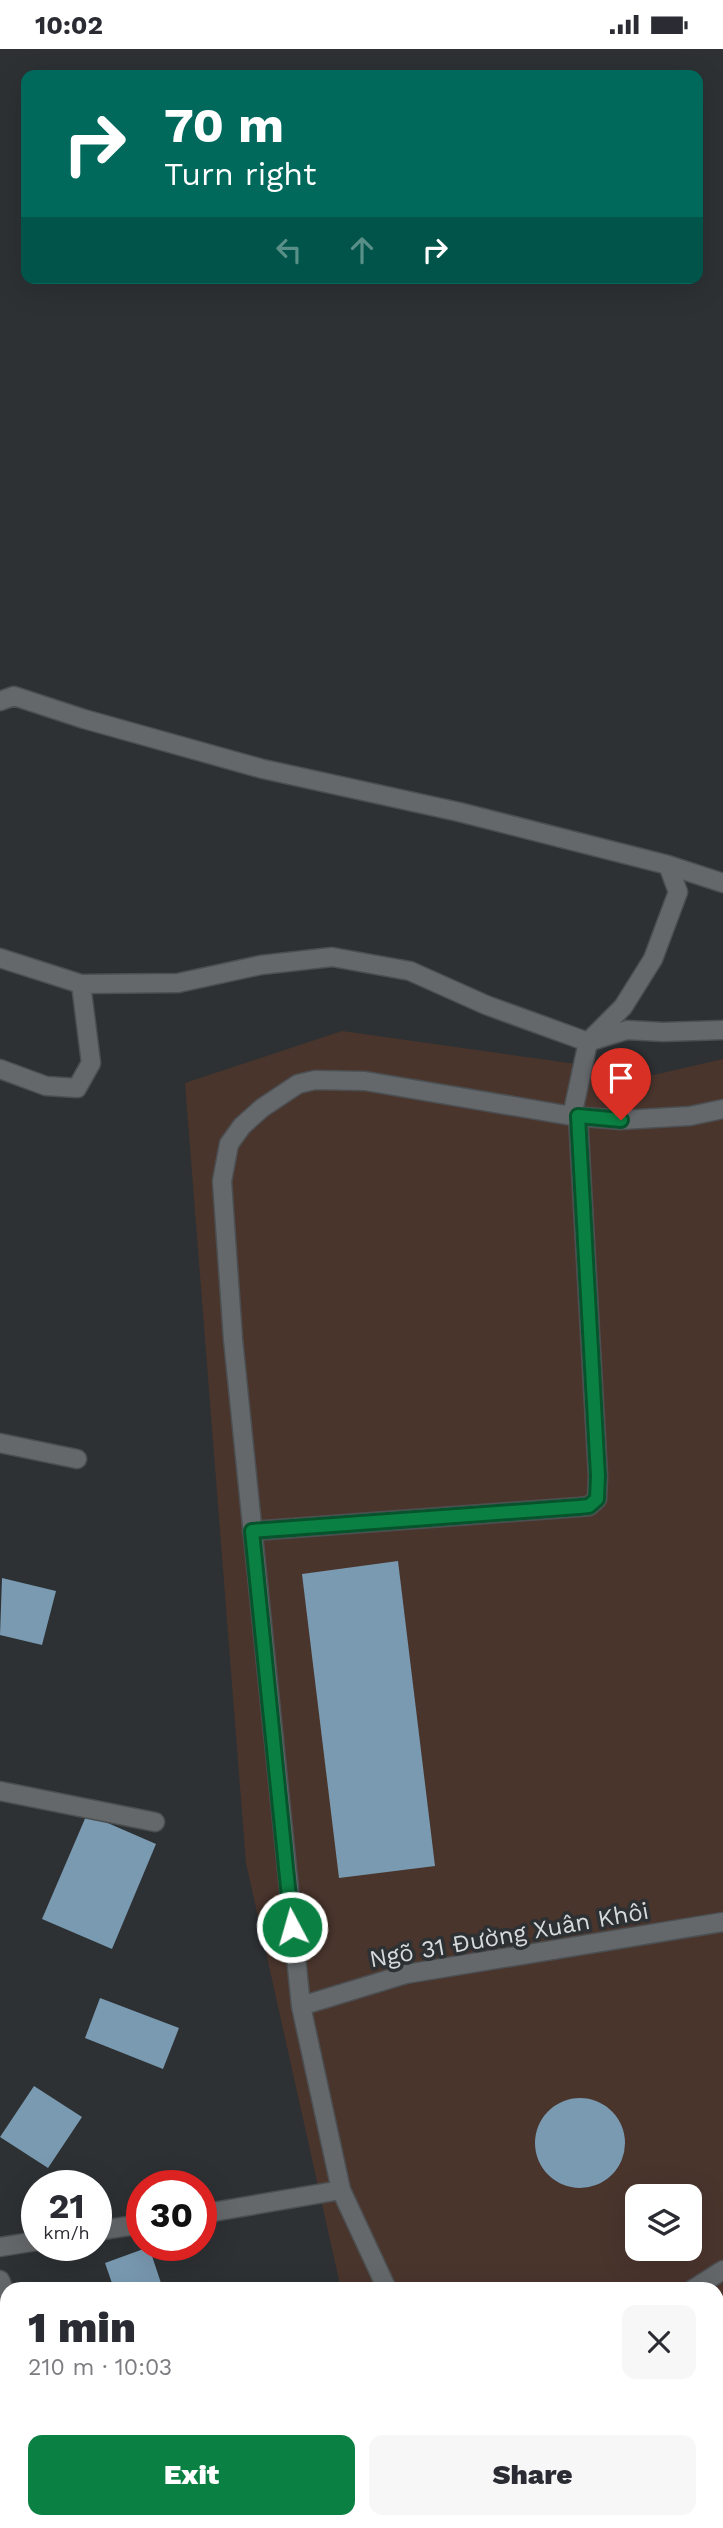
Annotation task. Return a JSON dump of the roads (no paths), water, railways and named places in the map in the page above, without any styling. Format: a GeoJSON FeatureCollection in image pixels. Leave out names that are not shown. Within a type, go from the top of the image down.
{"type":"FeatureCollection","features":[{"type":"Feature","properties":{"kind":"street"},"geometry":{"type":"LineString","coordinates":[[0,701],[14,696],[84,719],[263,769],[458,811],[668,865],[723,883]]}},
{"type":"Feature","properties":{"kind":"street"},"geometry":{"type":"LineString","coordinates":[[252,1531],[579,1507],[589,1506],[597,1499],[598,1476],[575,1116],[588,1042],[623,1007],[653,959],[678,892],[668,865]]}},
{"type":"Feature","properties":{"kind":"street"},"geometry":{"type":"LineString","coordinates":[[0,958],[80,984],[178,983],[261,965],[332,957],[410,971],[486,1005],[588,1042],[627,1030],[723,1030]]}},
{"type":"Feature","properties":{"kind":"street"},"geometry":{"type":"LineString","coordinates":[[0,1069],[46,1086],[77,1088],[91,1063],[80,984]]}},
{"type":"Feature","properties":{"kind":"street"},"geometry":{"type":"LineString","coordinates":[[384,2282],[341,2190],[301,2006],[233,1339],[222,1181],[229,1144],[242,1126],[262,1108],[298,1084],[315,1080],[365,1081],[575,1116],[621,1120],[690,1116],[723,1109]]}},
{"type":"Feature","properties":{"kind":"street"},"geometry":{"type":"LineString","coordinates":[[0,1443],[77,1459]]}},
{"type":"Feature","properties":{"kind":"street"},"geometry":{"type":"LineString","coordinates":[[0,1791],[155,1822]]}},
{"type":"Feature","properties":{"kind":"street","name":"Ngõ 31 Đường Xuân Khôi"},"geometry":{"type":"LineString","coordinates":[[301,2006],[406,1974],[723,1922]]}},
{"type":"Feature","properties":{"kind":"street"},"geometry":{"type":"LineString","coordinates":[[217,2211],[341,2190]]}},
{"type":"Feature","properties":{"kind":"street"},"geometry":{"type":"LineString","coordinates":[[0,2247],[21,2244]]}},
{"type":"Feature","properties":{"kind":"street"},"geometry":{"type":"LineString","coordinates":[[704,2282],[723,2270]]}}]}
